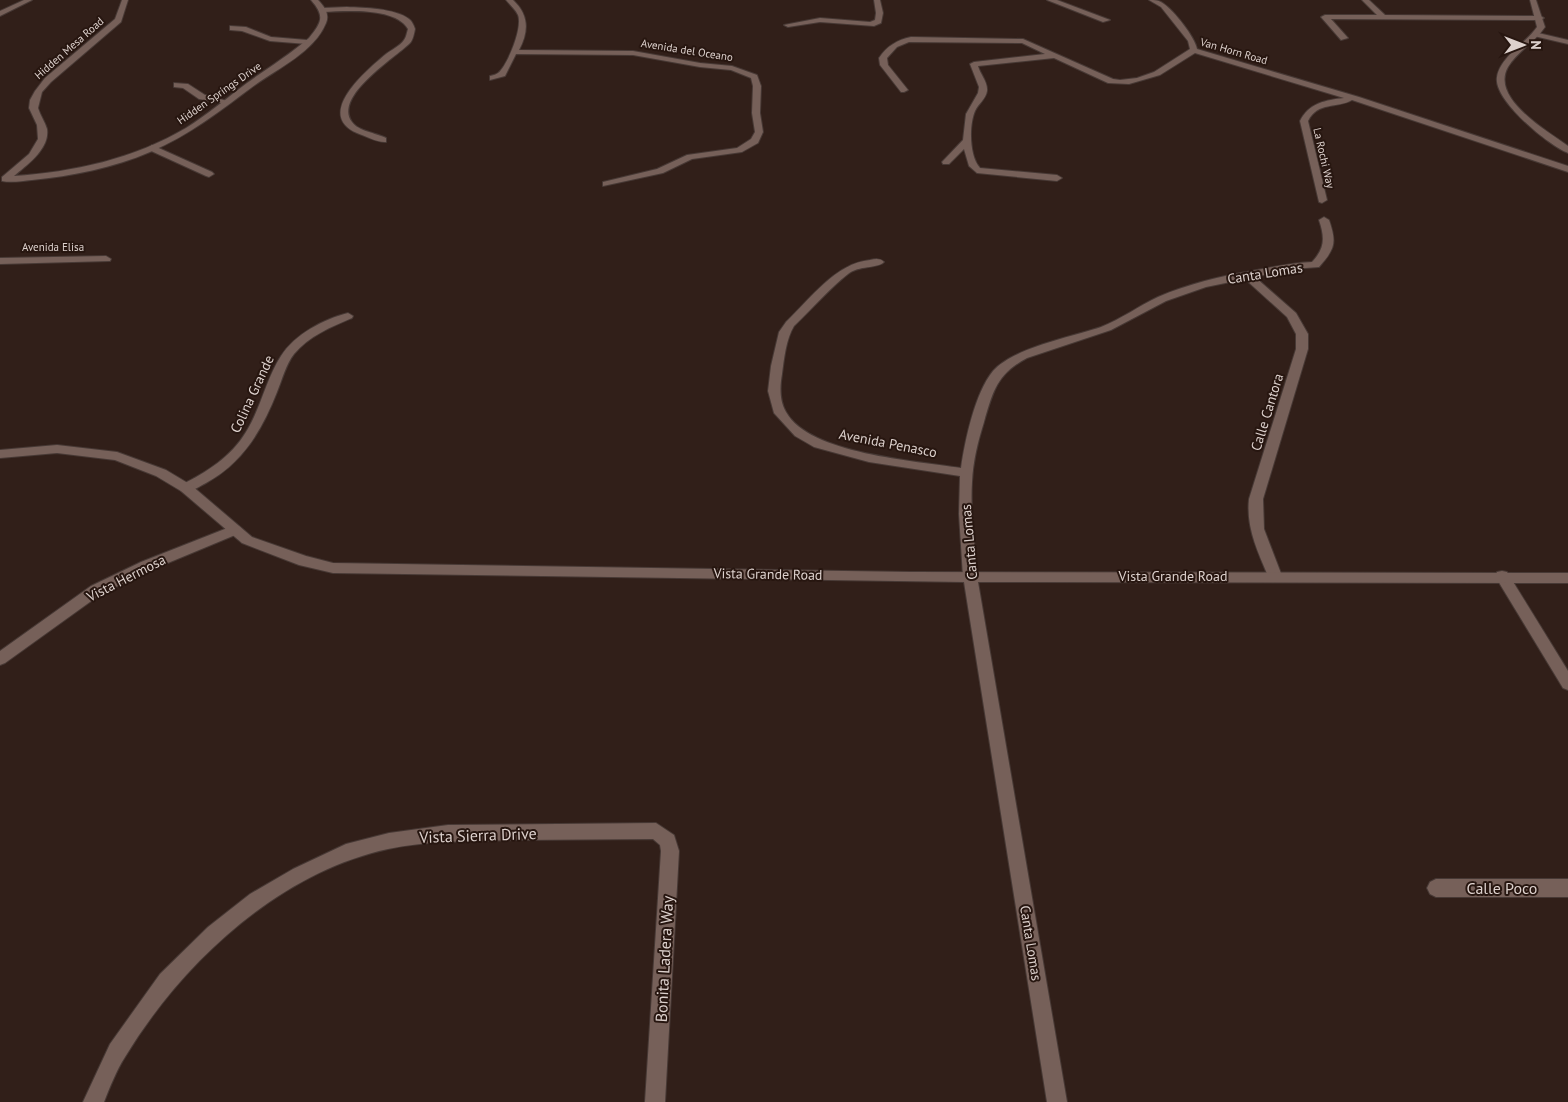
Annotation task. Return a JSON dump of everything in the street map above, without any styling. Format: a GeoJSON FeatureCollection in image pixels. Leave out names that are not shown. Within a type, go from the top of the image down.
{"type":"FeatureCollection","features":[{"type":"Feature","properties":{"kind":"street"},"geometry":{"type":"LineString","coordinates":[[0,14],[29,0]]}},
{"type":"Feature","properties":{"kind":"street","name":"Hidden Mesa Road"},"geometry":{"type":"LineString","coordinates":[[2,181],[32,155],[43,137],[43,132],[33,108],[34,99],[39,89],[118,20],[125,0]]}},
{"type":"Feature","properties":{"kind":"street"},"geometry":{"type":"LineString","coordinates":[[314,0],[323,10],[351,9],[385,12],[404,18],[411,26],[411,34],[408,40],[357,85],[348,96],[345,104],[344,114],[348,123],[362,132],[383,140]]}},
{"type":"Feature","properties":{"kind":"street"},"geometry":{"type":"LineString","coordinates":[[494,78],[502,74],[522,35],[525,22],[520,10],[509,0]]}},
{"type":"Feature","properties":{"kind":"street"},"geometry":{"type":"LineString","coordinates":[[788,25],[830,20],[871,24],[879,19],[880,12],[877,0]]}},
{"type":"Feature","properties":{"kind":"street"},"geometry":{"type":"LineString","coordinates":[[1050,0],[1106,20]]}},
{"type":"Feature","properties":{"kind":"street"},"geometry":{"type":"LineString","coordinates":[[1152,0],[1163,6],[1192,41],[1194,50]]}},
{"type":"Feature","properties":{"kind":"street"},"geometry":{"type":"LineString","coordinates":[[1365,0],[1382,16]]}},
{"type":"Feature","properties":{"kind":"street"},"geometry":{"type":"LineString","coordinates":[[1533,0],[1540,18],[1541,27],[1537,34],[1506,65],[1501,72],[1500,84],[1507,99],[1517,110],[1568,150]]}},
{"type":"Feature","properties":{"kind":"street","name":"Hidden Springs Drive"},"geometry":{"type":"LineString","coordinates":[[2,181],[41,177],[90,168],[152,148],[189,130],[307,42],[321,27],[324,20],[323,10]]}},
{"type":"Feature","properties":{"kind":"street"},"geometry":{"type":"LineString","coordinates":[[1344,38],[1325,17],[1540,18]]}},
{"type":"Feature","properties":{"kind":"street"},"geometry":{"type":"LineString","coordinates":[[233,28],[243,29],[270,38],[307,42]]}},
{"type":"Feature","properties":{"kind":"street"},"geometry":{"type":"LineString","coordinates":[[1537,34],[1568,42]]}},
{"type":"Feature","properties":{"kind":"street","name":"Van Horn Road"},"geometry":{"type":"LineString","coordinates":[[904,90],[884,65],[883,58],[902,41],[1018,40],[1111,81],[1133,82],[1179,61],[1194,50],[1568,169]]}},
{"type":"Feature","properties":{"kind":"street","name":"Avenida del Oceano"},"geometry":{"type":"LineString","coordinates":[[513,52],[632,53],[700,65],[732,68],[754,77],[757,86],[756,113],[759,132],[755,141],[738,150],[690,157],[660,170],[606,184]]}},
{"type":"Feature","properties":{"kind":"street"},"geometry":{"type":"LineString","coordinates":[[1056,56],[1027,57],[974,64],[983,89],[982,95],[970,113],[967,148],[972,166],[977,170],[1057,178]]}},
{"type":"Feature","properties":{"kind":"street"},"geometry":{"type":"LineString","coordinates":[[177,85],[185,86],[202,97],[227,102]]}},
{"type":"Feature","properties":{"kind":"street","name":"La Rochi Way"},"geometry":{"type":"LineString","coordinates":[[1322,200],[1304,122],[1306,116],[1316,107],[1332,102],[1356,100]]}},
{"type":"Feature","properties":{"kind":"street"},"geometry":{"type":"LineString","coordinates":[[946,162],[968,140]]}},
{"type":"Feature","properties":{"kind":"street"},"geometry":{"type":"LineString","coordinates":[[152,148],[209,174]]}},
{"type":"Feature","properties":{"kind":"street","name":"Canta Lomas"},"geometry":{"type":"LineString","coordinates":[[1057,1102],[970,577],[965,493],[966,473],[970,448],[988,386],[1003,367],[1030,353],[1107,328],[1181,291],[1246,274],[1292,266],[1315,265],[1327,252],[1330,244],[1324,220]]}},
{"type":"Feature","properties":{"kind":"street","name":"Avenida Elisa"},"geometry":{"type":"LineString","coordinates":[[0,261],[106,259]]}},
{"type":"Feature","properties":{"kind":"street","name":"Avenida Penasco"},"geometry":{"type":"LineString","coordinates":[[879,262],[859,264],[845,270],[790,324],[785,332],[776,366],[774,391],[777,406],[792,427],[818,444],[869,458],[966,473]]}},
{"type":"Feature","properties":{"kind":"street","name":"Calle Cantora"},"geometry":{"type":"LineString","coordinates":[[1246,274],[1292,315],[1302,334],[1302,348],[1256,499],[1254,512],[1256,534],[1275,576]]}},
{"type":"Feature","properties":{"kind":"street","name":"Colina Grande"},"geometry":{"type":"LineString","coordinates":[[186,488],[224,467],[247,443],[286,357],[293,347],[318,329],[348,316]]}},
{"type":"Feature","properties":{"kind":"street","name":"Vista Grande Road"},"geometry":{"type":"LineString","coordinates":[[0,454],[57,449],[117,456],[161,473],[186,488],[247,540],[296,559],[343,568],[970,577],[1502,576],[1568,578]]}},
{"type":"Feature","properties":{"kind":"street","name":"Vista Hermosa"},"geometry":{"type":"LineString","coordinates":[[0,659],[96,590],[142,568],[235,530]]}},
{"type":"Feature","properties":{"kind":"street"},"geometry":{"type":"LineString","coordinates":[[1502,576],[1568,684]]}},
{"type":"Feature","properties":{"kind":"street","name":"Vista Sierra Drive"},"geometry":{"type":"LineString","coordinates":[[93,1102],[117,1051],[167,981],[215,933],[256,900],[299,875],[346,852],[389,841],[448,833],[646,832]]}},
{"type":"Feature","properties":{"kind":"street","name":"Bonita Ladera Way"},"geometry":{"type":"LineString","coordinates":[[646,832],[656,832],[668,841],[670,851],[655,1102]]}},
{"type":"Feature","properties":{"kind":"street","name":"Calle Poco"},"geometry":{"type":"LineString","coordinates":[[1436,888],[1568,888]]}}]}
